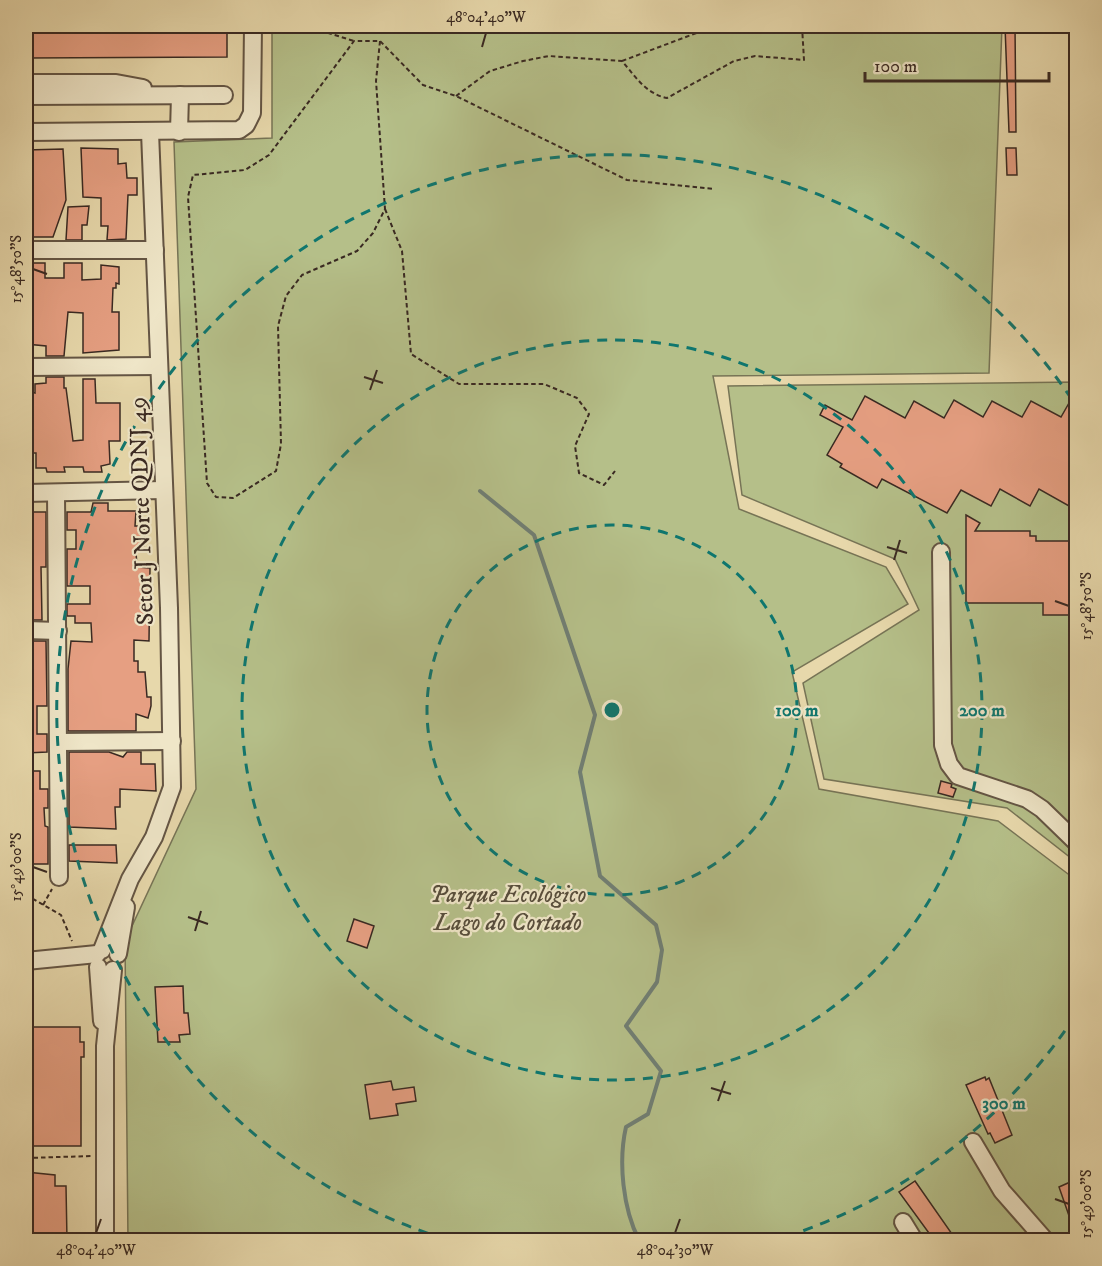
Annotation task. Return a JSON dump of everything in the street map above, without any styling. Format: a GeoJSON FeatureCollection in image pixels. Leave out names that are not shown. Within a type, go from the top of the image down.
{"type":"FeatureCollection","features":[{"type":"Feature","properties":{"kind":"street"},"geometry":{"type":"LineString","coordinates":[[26,132],[239,130],[246,125],[252,113],[253,26]]}},
{"type":"Feature","properties":{"kind":"street"},"geometry":{"type":"LineString","coordinates":[[26,83],[116,83],[180,95]]}},
{"type":"Feature","properties":{"kind":"street"},"geometry":{"type":"LineString","coordinates":[[179,132],[180,95]]}},
{"type":"Feature","properties":{"kind":"street"},"geometry":{"type":"LineString","coordinates":[[26,96],[224,95]]}},
{"type":"Feature","properties":{"kind":"street","name":"Setor J Norte QDNJ 49"},"geometry":{"type":"LineString","coordinates":[[104,960],[130,879],[154,837],[172,787],[150,132]]}},
{"type":"Feature","properties":{"kind":"street"},"geometry":{"type":"LineString","coordinates":[[26,250],[155,250]]}},
{"type":"Feature","properties":{"kind":"street"},"geometry":{"type":"LineString","coordinates":[[26,367],[159,366]]}},
{"type":"Feature","properties":{"kind":"street"},"geometry":{"type":"LineString","coordinates":[[26,493],[163,490]]}},
{"type":"Feature","properties":{"kind":"street"},"geometry":{"type":"LineString","coordinates":[[56,493],[60,742],[59,877]]}},
{"type":"Feature","properties":{"kind":"street"},"geometry":{"type":"LineString","coordinates":[[941,552],[943,745],[949,764],[958,776],[1027,799],[1042,809],[1077,842]]}},
{"type":"Feature","properties":{"kind":"street"},"geometry":{"type":"LineString","coordinates":[[26,630],[58,631]]}},
{"type":"Feature","properties":{"kind":"street"},"geometry":{"type":"LineString","coordinates":[[60,742],[172,741]]}},
{"type":"Feature","properties":{"kind":"street"},"geometry":{"type":"LineString","coordinates":[[49,961],[78,957],[104,960]]}},
{"type":"Feature","properties":{"kind":"street"},"geometry":{"type":"LineString","coordinates":[[26,961],[104,960]]}},
{"type":"Feature","properties":{"kind":"street"},"geometry":{"type":"LineString","coordinates":[[104,960],[105,1240]]}},
{"type":"Feature","properties":{"kind":"street"},"geometry":{"type":"LineString","coordinates":[[973,1142],[1002,1191],[1045,1240]]}},
{"type":"Feature","properties":{"kind":"street"},"geometry":{"type":"LineString","coordinates":[[903,1222],[915,1240]]}},
{"type":"Feature","properties":{"kind":"path"},"geometry":{"type":"LineString","coordinates":[[306,26],[354,41],[380,41],[423,86],[456,96],[627,180],[714,189]]}},
{"type":"Feature","properties":{"kind":"path"},"geometry":{"type":"LineString","coordinates":[[456,96],[490,71],[522,61],[549,56],[622,61],[715,26]]}},
{"type":"Feature","properties":{"kind":"path"},"geometry":{"type":"LineString","coordinates":[[622,61],[648,90],[667,98],[734,61],[754,56],[804,60],[802,26]]}},
{"type":"Feature","properties":{"kind":"path"},"geometry":{"type":"LineString","coordinates":[[354,41],[269,155],[245,170],[193,175],[188,197],[207,483],[216,497],[233,498],[276,471],[281,444],[278,326],[285,296],[302,275],[357,251],[373,233],[385,209]]}},
{"type":"Feature","properties":{"kind":"path"},"geometry":{"type":"LineString","coordinates":[[380,41],[376,81],[385,209],[402,252],[411,354],[459,384],[544,384],[577,398],[589,414],[575,446],[579,473],[604,485],[615,471]]}},
{"type":"Feature","properties":{"kind":"path"},"geometry":{"type":"LineString","coordinates":[[43,905],[59,877]]}},
{"type":"Feature","properties":{"kind":"path"},"geometry":{"type":"LineString","coordinates":[[26,895],[61,915],[78,957]]}},
{"type":"Feature","properties":{"kind":"path"},"geometry":{"type":"LineString","coordinates":[[26,1158],[104,1155]]}},
{"type":"Feature","properties":{"kind":"green space","name":"Parque Ecológico Lago do Cortado"},"geometry":{"type":"Polygon","coordinates":[[[272,26],[1002,26],[989,373],[713,376],[739,509],[886,567],[908,604],[792,672],[819,789],[998,821],[1076,880],[1076,1240],[128,1240],[125,941],[196,789],[174,142],[272,138],[272,26]]]}},
{"type":"Feature","properties":{"kind":"green space"},"geometry":{"type":"Polygon","coordinates":[[[1076,382],[1076,862],[1007,808],[824,779],[803,683],[919,610],[895,559],[742,495],[728,386],[1076,382]]]}},
{"type":"Feature","properties":{"kind":"building"},"geometry":{"type":"Polygon","coordinates":[[[26,26],[227,26],[227,57],[26,58],[26,26]]]}},
{"type":"Feature","properties":{"kind":"building"},"geometry":{"type":"Polygon","coordinates":[[[1005,26],[1015,26],[1016,132],[1009,132],[1005,26]]]}},
{"type":"Feature","properties":{"kind":"building"},"geometry":{"type":"Polygon","coordinates":[[[81,148],[118,149],[118,164],[126,163],[127,178],[137,178],[137,195],[128,195],[126,239],[107,240],[108,226],[101,226],[101,198],[83,197],[81,148]]]}},
{"type":"Feature","properties":{"kind":"building"},"geometry":{"type":"Polygon","coordinates":[[[1006,148],[1016,148],[1017,175],[1007,175],[1006,148]]]}},
{"type":"Feature","properties":{"kind":"building"},"geometry":{"type":"Polygon","coordinates":[[[63,149],[66,200],[53,237],[26,237],[26,150],[63,149]]]}},
{"type":"Feature","properties":{"kind":"building"},"geometry":{"type":"Polygon","coordinates":[[[89,206],[87,225],[82,225],[82,240],[66,240],[68,207],[89,206]]]}},
{"type":"Feature","properties":{"kind":"building"},"geometry":{"type":"Polygon","coordinates":[[[26,263],[45,263],[45,278],[64,278],[64,263],[82,263],[82,280],[101,279],[101,265],[119,267],[119,284],[116,283],[116,288],[113,288],[112,312],[119,312],[119,350],[83,353],[83,313],[68,312],[64,356],[46,356],[46,346],[26,344],[26,263]]]}},
{"type":"Feature","properties":{"kind":"building"},"geometry":{"type":"Polygon","coordinates":[[[46,377],[64,377],[73,441],[83,440],[83,379],[95,379],[96,403],[120,403],[120,441],[109,441],[110,464],[101,466],[102,472],[84,472],[83,467],[64,467],[65,472],[47,472],[46,468],[36,468],[36,453],[26,453],[27,391],[35,393],[35,384],[46,383],[46,377]]]}},
{"type":"Feature","properties":{"kind":"building"},"geometry":{"type":"Polygon","coordinates":[[[1077,389],[1077,464],[1073,470],[1077,472],[1077,492],[1069,506],[1039,489],[1030,506],[1000,489],[991,506],[961,490],[947,513],[882,479],[877,488],[840,467],[842,464],[827,455],[843,427],[820,415],[825,405],[852,420],[865,396],[905,418],[914,401],[944,418],[954,400],[983,417],[992,401],[1022,417],[1031,401],[1061,417],[1077,389]]]}},
{"type":"Feature","properties":{"kind":"building"},"geometry":{"type":"Polygon","coordinates":[[[93,503],[108,503],[108,511],[136,511],[135,526],[144,526],[144,548],[136,552],[137,567],[150,568],[149,641],[134,640],[134,661],[138,661],[138,672],[145,672],[147,697],[151,697],[151,706],[148,718],[136,714],[136,731],[68,731],[68,669],[71,641],[92,642],[91,623],[75,623],[75,616],[67,616],[67,604],[90,604],[90,586],[67,586],[67,549],[76,549],[76,530],[67,530],[67,512],[91,512],[93,503]]]}},
{"type":"Feature","properties":{"kind":"building"},"geometry":{"type":"Polygon","coordinates":[[[26,512],[46,512],[46,567],[41,567],[42,620],[26,620],[26,512]]]}},
{"type":"Feature","properties":{"kind":"building"},"geometry":{"type":"Polygon","coordinates":[[[966,515],[980,523],[975,531],[1030,531],[1030,536],[1036,536],[1036,541],[1077,541],[1077,615],[1043,615],[1043,603],[966,603],[966,515]]]}},
{"type":"Feature","properties":{"kind":"building"},"geometry":{"type":"Polygon","coordinates":[[[26,641],[46,641],[47,706],[37,706],[37,734],[47,734],[47,752],[26,753],[26,641]]]}},
{"type":"Feature","properties":{"kind":"building"},"geometry":{"type":"Polygon","coordinates":[[[69,752],[109,752],[123,757],[127,752],[141,752],[141,764],[155,764],[156,791],[120,789],[120,807],[115,807],[116,829],[69,827],[69,752]]]}},
{"type":"Feature","properties":{"kind":"building"},"geometry":{"type":"Polygon","coordinates":[[[26,771],[40,771],[40,789],[48,789],[48,808],[44,808],[45,826],[48,827],[48,864],[26,864],[26,771]]]}},
{"type":"Feature","properties":{"kind":"building"},"geometry":{"type":"Polygon","coordinates":[[[941,781],[952,784],[951,787],[956,789],[953,797],[938,793],[941,781]]]}},
{"type":"Feature","properties":{"kind":"building"},"geometry":{"type":"Polygon","coordinates":[[[69,845],[116,845],[117,863],[69,861],[69,845]]]}},
{"type":"Feature","properties":{"kind":"building"},"geometry":{"type":"Polygon","coordinates":[[[354,919],[374,926],[367,948],[347,941],[354,919]]]}},
{"type":"Feature","properties":{"kind":"building"},"geometry":{"type":"Polygon","coordinates":[[[183,986],[184,1013],[188,1013],[190,1034],[179,1035],[180,1042],[158,1042],[155,987],[183,986]]]}},
{"type":"Feature","properties":{"kind":"building"},"geometry":{"type":"Polygon","coordinates":[[[26,1027],[80,1027],[80,1042],[84,1042],[84,1057],[81,1057],[81,1146],[26,1146],[26,1027]]]}},
{"type":"Feature","properties":{"kind":"building"},"geometry":{"type":"Polygon","coordinates":[[[985,1077],[986,1080],[989,1078],[1012,1135],[995,1143],[990,1133],[988,1134],[966,1085],[985,1077]]]}},
{"type":"Feature","properties":{"kind":"building"},"geometry":{"type":"Polygon","coordinates":[[[391,1081],[393,1090],[414,1087],[416,1101],[396,1104],[398,1115],[370,1119],[365,1085],[391,1081]]]}},
{"type":"Feature","properties":{"kind":"building"},"geometry":{"type":"Polygon","coordinates":[[[26,1172],[55,1175],[55,1186],[66,1186],[67,1240],[26,1240],[26,1172]]]}},
{"type":"Feature","properties":{"kind":"building"},"geometry":{"type":"Polygon","coordinates":[[[1077,1179],[1077,1233],[1075,1233],[1059,1187],[1077,1179]]]}},
{"type":"Feature","properties":{"kind":"building"},"geometry":{"type":"Polygon","coordinates":[[[915,1181],[952,1234],[943,1240],[934,1240],[899,1192],[915,1181]]]}},
{"type":"Feature","properties":{"kind":"waterway"},"geometry":{"type":"LineString","coordinates":[[480,491],[534,535],[595,715],[580,772],[600,876],[656,925],[662,950],[657,982],[626,1026],[661,1071],[648,1114],[626,1127],[622,1155],[626,1200],[639,1240]]}}]}
